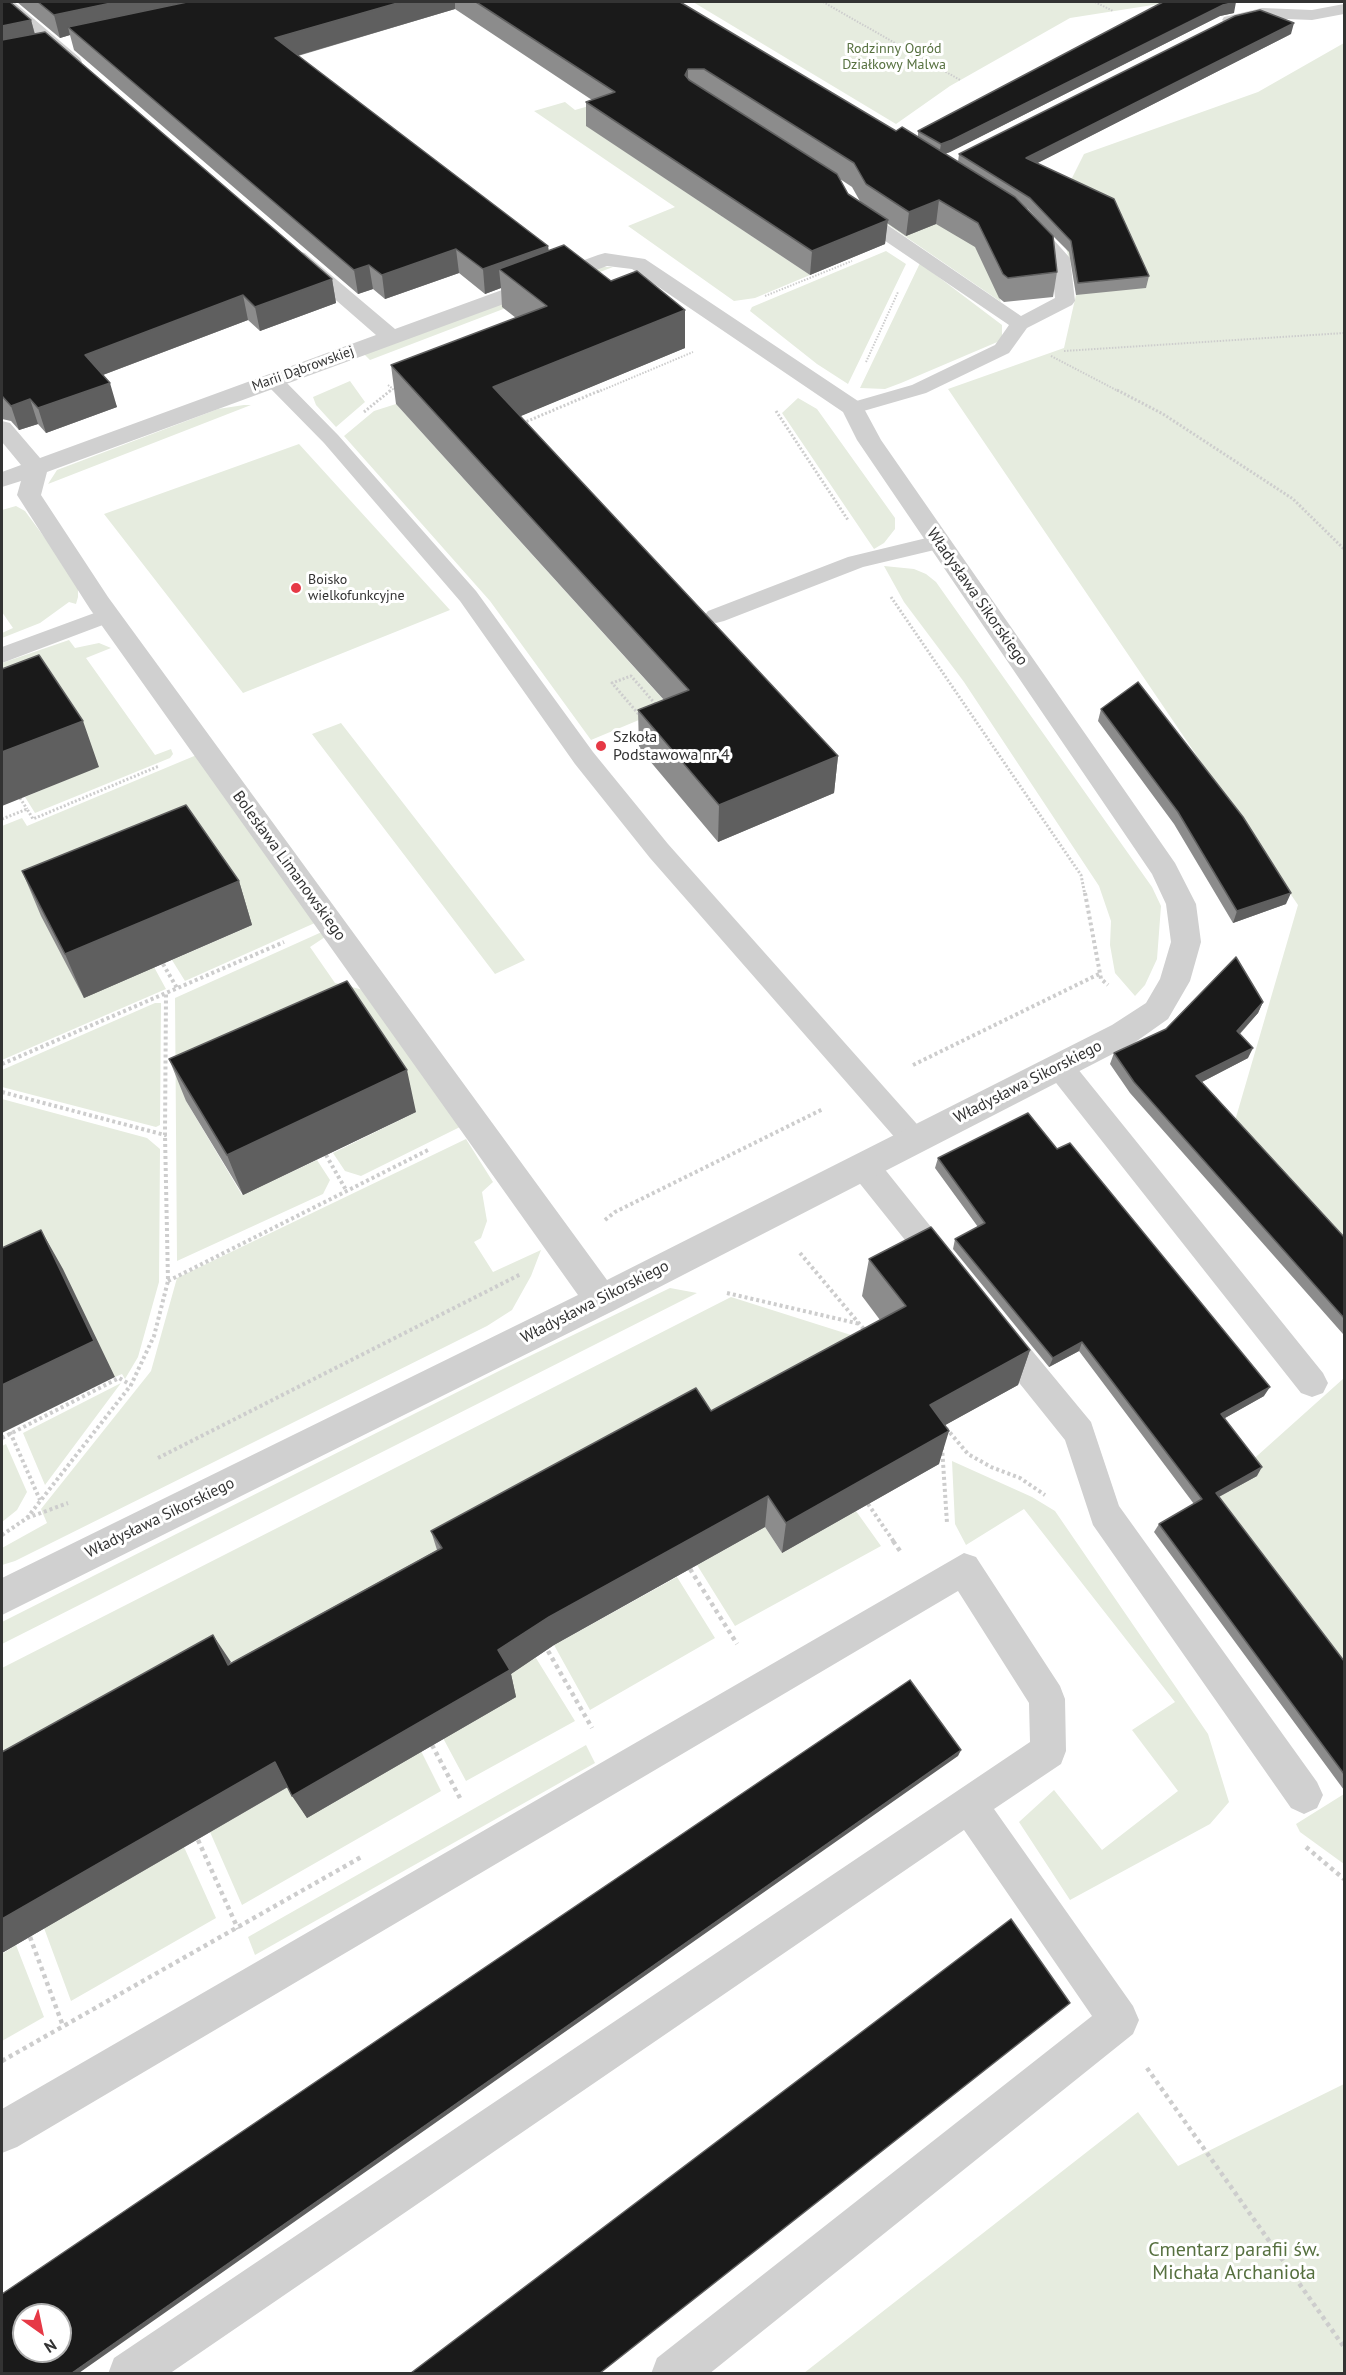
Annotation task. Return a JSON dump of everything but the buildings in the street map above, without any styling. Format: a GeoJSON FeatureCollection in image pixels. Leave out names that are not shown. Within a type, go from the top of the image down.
{"type":"FeatureCollection","features":[{"type":"Feature","properties":{"kind":"street"},"geometry":{"type":"LineString","coordinates":[[4,2],[91,77]]}},
{"type":"Feature","properties":{"kind":"street"},"geometry":{"type":"LineString","coordinates":[[34,51],[78,42]]}},
{"type":"Feature","properties":{"kind":"street"},"geometry":{"type":"LineString","coordinates":[[281,242],[390,336]]}},
{"type":"Feature","properties":{"kind":"street","name":"Marii Dąbrowskiej"},"geometry":{"type":"LineString","coordinates":[[2,480],[605,259]]}},
{"type":"Feature","properties":{"kind":"street","name":"Władysława Sikorskiego"},"geometry":{"type":"LineString","coordinates":[[2,1597],[601,1300],[1059,1066],[1157,1011],[1176,981],[1186,942],[1181,904],[1164,870],[869,440],[853,408],[638,263],[605,259]]}},
{"type":"Feature","properties":{"kind":"street"},"geometry":{"type":"LineString","coordinates":[[2,428],[36,468]]}},
{"type":"Feature","properties":{"kind":"street","name":"Bolesława Limanowskiego"},"geometry":{"type":"LineString","coordinates":[[36,468],[29,495],[108,615],[601,1300]]}},
{"type":"Feature","properties":{"kind":"lane"},"geometry":{"type":"LineString","coordinates":[[1217,26],[1227,21],[1263,14],[1312,15],[1344,9]]}},
{"type":"Feature","properties":{"kind":"lane"},"geometry":{"type":"LineString","coordinates":[[845,193],[854,212],[1020,324]]}},
{"type":"Feature","properties":{"kind":"lane"},"geometry":{"type":"LineString","coordinates":[[853,408],[919,389],[1002,349],[1020,324],[1065,301],[1060,258],[1020,215],[1010,208]]}},
{"type":"Feature","properties":{"kind":"lane"},"geometry":{"type":"LineString","coordinates":[[273,380],[331,439],[468,596],[584,758],[748,954],[914,1140]]}},
{"type":"Feature","properties":{"kind":"lane"},"geometry":{"type":"LineString","coordinates":[[716,616],[856,562],[939,542]]}},
{"type":"Feature","properties":{"kind":"lane"},"geometry":{"type":"LineString","coordinates":[[2,655],[108,615]]}},
{"type":"Feature","properties":{"kind":"lane"},"geometry":{"type":"LineString","coordinates":[[1059,1066],[1312,1383]]}},
{"type":"Feature","properties":{"kind":"lane"},"geometry":{"type":"LineString","coordinates":[[864,1166],[960,1286]]}},
{"type":"Feature","properties":{"kind":"lane"},"geometry":{"type":"LineString","coordinates":[[982,1313],[1079,1433],[1106,1514],[1304,1795]]}},
{"type":"Feature","properties":{"kind":"lane"},"geometry":{"type":"LineString","coordinates":[[2,2132],[964,1569],[1047,1699],[1048,1751],[130,2373]]}},
{"type":"Feature","properties":{"kind":"lane"},"geometry":{"type":"LineString","coordinates":[[673,2373],[1119,2020],[968,1804]]}},
{"type":"Feature","properties":{"kind":"path"},"geometry":{"type":"LineString","coordinates":[[823,2],[960,80]]}},
{"type":"Feature","properties":{"kind":"path"},"geometry":{"type":"LineString","coordinates":[[1095,2],[1113,11]]}},
{"type":"Feature","properties":{"kind":"path"},"geometry":{"type":"LineString","coordinates":[[763,297],[858,258]]}},
{"type":"Feature","properties":{"kind":"path"},"geometry":{"type":"LineString","coordinates":[[1344,333],[1043,352],[1163,414],[1293,499],[1344,549]]}},
{"type":"Feature","properties":{"kind":"path"},"geometry":{"type":"LineString","coordinates":[[521,424],[697,351]]}},
{"type":"Feature","properties":{"kind":"path"},"geometry":{"type":"LineString","coordinates":[[795,368],[771,404],[873,558],[896,608],[1081,875],[1101,979],[1143,1020]]}},
{"type":"Feature","properties":{"kind":"path"},"geometry":{"type":"LineString","coordinates":[[400,383],[392,388],[401,393]]}},
{"type":"Feature","properties":{"kind":"path"},"geometry":{"type":"LineString","coordinates":[[645,722],[612,683],[631,676],[662,712]]}},
{"type":"Feature","properties":{"kind":"path"},"geometry":{"type":"LineString","coordinates":[[584,758],[652,729]]}},
{"type":"Feature","properties":{"kind":"path"},"geometry":{"type":"LineString","coordinates":[[20,798],[33,819],[204,748]]}},
{"type":"Feature","properties":{"kind":"path"},"geometry":{"type":"LineString","coordinates":[[2,819],[27,809]]}},
{"type":"Feature","properties":{"kind":"path"},"geometry":{"type":"LineString","coordinates":[[2,1064],[330,922]]}},
{"type":"Feature","properties":{"kind":"path"},"geometry":{"type":"LineString","coordinates":[[163,964],[177,988]]}},
{"type":"Feature","properties":{"kind":"path"},"geometry":{"type":"LineString","coordinates":[[27,1518],[131,1385],[154,1336],[168,1281],[165,1135],[166,993]]}},
{"type":"Feature","properties":{"kind":"path"},"geometry":{"type":"LineString","coordinates":[[2,1092],[165,1135]]}},
{"type":"Feature","properties":{"kind":"path"},"geometry":{"type":"LineString","coordinates":[[168,1281],[476,1126]]}},
{"type":"Feature","properties":{"kind":"path"},"geometry":{"type":"LineString","coordinates":[[326,1155],[346,1190]]}},
{"type":"Feature","properties":{"kind":"path"},"geometry":{"type":"LineString","coordinates":[[151,1462],[565,1251]]}},
{"type":"Feature","properties":{"kind":"path"},"geometry":{"type":"LineString","coordinates":[[637,1281],[750,1296],[860,1324]]}},
{"type":"Feature","properties":{"kind":"path"},"geometry":{"type":"LineString","coordinates":[[2,1438],[10,1431],[120,1378],[131,1385]]}},
{"type":"Feature","properties":{"kind":"path"},"geometry":{"type":"LineString","coordinates":[[941,1422],[941,1433]]}},
{"type":"Feature","properties":{"kind":"path"},"geometry":{"type":"LineString","coordinates":[[10,1431],[40,1500]]}},
{"type":"Feature","properties":{"kind":"path"},"geometry":{"type":"LineString","coordinates":[[938,1530],[947,1525],[942,1445]]}},
{"type":"Feature","properties":{"kind":"path"},"geometry":{"type":"LineString","coordinates":[[2,1535],[27,1518],[77,1499]]}},
{"type":"Feature","properties":{"kind":"path"},"geometry":{"type":"LineString","coordinates":[[868,1504],[900,1551]]}},
{"type":"Feature","properties":{"kind":"path"},"geometry":{"type":"LineString","coordinates":[[890,1557],[910,1546]]}},
{"type":"Feature","properties":{"kind":"path"},"geometry":{"type":"LineString","coordinates":[[690,1569],[737,1645]]}},
{"type":"Feature","properties":{"kind":"path"},"geometry":{"type":"LineString","coordinates":[[726,1650],[744,1641]]}},
{"type":"Feature","properties":{"kind":"path"},"geometry":{"type":"LineString","coordinates":[[548,1651],[591,1726]]}},
{"type":"Feature","properties":{"kind":"path"},"geometry":{"type":"LineString","coordinates":[[581,1732],[601,1720]]}},
{"type":"Feature","properties":{"kind":"path"},"geometry":{"type":"LineString","coordinates":[[432,1745],[461,1800]]}},
{"type":"Feature","properties":{"kind":"path"},"geometry":{"type":"LineString","coordinates":[[451,1806],[471,1794]]}},
{"type":"Feature","properties":{"kind":"path"},"geometry":{"type":"LineString","coordinates":[[198,1839],[237,1927]]}},
{"type":"Feature","properties":{"kind":"path"},"geometry":{"type":"LineString","coordinates":[[2,2061],[369,1852]]}},
{"type":"Feature","properties":{"kind":"path"},"geometry":{"type":"LineString","coordinates":[[30,1937],[63,2026]]}},
{"type":"Feature","properties":{"kind":"path"},"geometry":{"type":"LineString","coordinates":[[1116,2022],[1344,2347]]}},
{"type":"Feature","properties":{"kind":"green space","name":"Rodzinny Ogród Działkowy Malwa"},"geometry":{"type":"Polygon","coordinates":[[[693,2],[1172,2],[1070,18],[950,86],[896,124],[693,2]]]}},
{"type":"Feature","properties":{"kind":"green space"},"geometry":{"type":"Polygon","coordinates":[[[1344,43],[1344,1254],[1232,1131],[1298,905],[948,389],[1064,348],[1078,286],[1058,223],[1057,208],[1084,154],[1258,92],[1344,43]]]}},
{"type":"Feature","properties":{"kind":"green space"},"geometry":{"type":"Polygon","coordinates":[[[627,95],[587,126],[810,275],[755,298],[734,301],[628,226],[675,207],[534,111],[565,102],[575,110],[627,95]]]}},
{"type":"Feature","properties":{"kind":"green space"},"geometry":{"type":"Polygon","coordinates":[[[894,187],[979,246],[1001,302],[868,211],[894,187]]]}},
{"type":"Feature","properties":{"kind":"green space"},"geometry":{"type":"Polygon","coordinates":[[[886,251],[906,264],[848,384],[817,364],[750,311],[752,307],[886,251]]]}},
{"type":"Feature","properties":{"kind":"green space"},"geometry":{"type":"Polygon","coordinates":[[[920,263],[1002,325],[1002,340],[885,389],[860,388],[920,263]]]}},
{"type":"Feature","properties":{"kind":"green space"},"geometry":{"type":"Polygon","coordinates":[[[602,267],[613,267],[370,360],[364,354],[602,267]]]}},
{"type":"Feature","properties":{"kind":"green space"},"geometry":{"type":"Polygon","coordinates":[[[350,381],[365,402],[336,427],[316,405],[313,397],[350,381]]]}},
{"type":"Feature","properties":{"kind":"green space"},"geometry":{"type":"Polygon","coordinates":[[[798,398],[817,409],[895,518],[895,529],[884,543],[874,549],[782,413],[798,398]]]}},
{"type":"Feature","properties":{"kind":"green space"},"geometry":{"type":"Polygon","coordinates":[[[396,404],[670,707],[591,740],[490,601],[344,436],[374,411],[396,404]]]}},
{"type":"Feature","properties":{"kind":"green space"},"geometry":{"type":"Polygon","coordinates":[[[251,405],[48,484],[57,470],[218,409],[251,405]]]}},
{"type":"Feature","properties":{"kind":"green space","name":"Boisko wielkofunkcyjne"},"geometry":{"type":"Polygon","coordinates":[[[299,444],[450,610],[243,693],[104,514],[299,444]]]}},
{"type":"Feature","properties":{"kind":"green space"},"geometry":{"type":"Polygon","coordinates":[[[16,506],[25,511],[53,549],[78,589],[78,597],[76,604],[69,602],[40,623],[2,638],[2,633],[13,628],[2,612],[2,510],[16,506]]]}},
{"type":"Feature","properties":{"kind":"green space"},"geometry":{"type":"Polygon","coordinates":[[[884,566],[914,569],[926,574],[936,582],[1152,887],[1161,906],[1157,959],[1145,985],[1135,996],[1115,973],[1110,945],[1111,921],[1099,886],[964,682],[904,602],[884,566]]]}},
{"type":"Feature","properties":{"kind":"green space"},"geometry":{"type":"Polygon","coordinates":[[[69,640],[75,648],[99,643],[111,648],[86,658],[155,755],[171,749],[173,754],[170,758],[35,813],[25,797],[99,766],[2,722],[2,663],[69,640]]]}},
{"type":"Feature","properties":{"kind":"green space"},"geometry":{"type":"Polygon","coordinates":[[[341,723],[525,960],[495,974],[312,734],[341,723]]]}},
{"type":"Feature","properties":{"kind":"green space"},"geometry":{"type":"Polygon","coordinates":[[[199,754],[317,922],[185,981],[172,960],[252,925],[42,916],[84,997],[154,967],[166,989],[2,1060],[2,826],[22,818],[27,826],[199,754]]]}},
{"type":"Feature","properties":{"kind":"green space"},"geometry":{"type":"Polygon","coordinates":[[[324,931],[328,935],[310,947],[335,983],[368,991],[464,1125],[361,1176],[345,1171],[333,1153],[416,1112],[186,1101],[242,1195],[317,1160],[330,1180],[323,1194],[177,1261],[175,998],[324,931]]]}},
{"type":"Feature","properties":{"kind":"green space"},"geometry":{"type":"Polygon","coordinates":[[[155,1003],[161,1003],[160,1125],[156,1127],[2,1087],[2,1070],[155,1003]]]}},
{"type":"Feature","properties":{"kind":"green space"},"geometry":{"type":"Polygon","coordinates":[[[2,1099],[147,1138],[160,1149],[159,1282],[138,1357],[125,1379],[122,1374],[115,1377],[2,1298],[2,1099]]]}},
{"type":"Feature","properties":{"kind":"green space"},"geometry":{"type":"Polygon","coordinates":[[[466,1139],[493,1182],[482,1192],[487,1221],[481,1238],[474,1242],[493,1272],[541,1250],[531,1276],[512,1310],[487,1326],[15,1561],[2,1565],[2,1548],[47,1523],[41,1509],[151,1371],[177,1278],[466,1139]]]}},
{"type":"Feature","properties":{"kind":"green space"},"geometry":{"type":"Polygon","coordinates":[[[670,1288],[697,1293],[2,1644],[2,1622],[503,1369],[670,1288]]]}},
{"type":"Feature","properties":{"kind":"green space"},"geometry":{"type":"Polygon","coordinates":[[[731,1297],[851,1335],[902,1406],[231,1662],[2,1791],[2,1668],[731,1297]]]}},
{"type":"Feature","properties":{"kind":"green space"},"geometry":{"type":"Polygon","coordinates":[[[1344,1378],[1344,1678],[1211,1501],[1256,1476],[1248,1464],[1344,1378]]]}},
{"type":"Feature","properties":{"kind":"green space"},"geometry":{"type":"Polygon","coordinates":[[[121,1383],[45,1485],[23,1433],[121,1383]]]}},
{"type":"Feature","properties":{"kind":"green space"},"geometry":{"type":"Polygon","coordinates":[[[6,1444],[27,1492],[17,1510],[2,1522],[2,1446],[6,1444]]]}},
{"type":"Feature","properties":{"kind":"green space"},"geometry":{"type":"Polygon","coordinates":[[[952,1461],[1032,1497],[1055,1511],[1208,1734],[1229,1802],[1210,1824],[1070,1900],[1019,1822],[1054,1790],[1102,1850],[1178,1791],[1132,1730],[1175,1702],[1024,1509],[966,1545],[955,1524],[952,1461]]]}},
{"type":"Feature","properties":{"kind":"green space"},"geometry":{"type":"Polygon","coordinates":[[[856,1511],[881,1546],[735,1626],[697,1565],[765,1527],[782,1553],[856,1511]]]}},
{"type":"Feature","properties":{"kind":"green space"},"geometry":{"type":"Polygon","coordinates":[[[677,1577],[715,1638],[590,1710],[554,1645],[677,1577]]]}},
{"type":"Feature","properties":{"kind":"green space"},"geometry":{"type":"Polygon","coordinates":[[[536,1658],[575,1721],[466,1781],[443,1738],[504,1675],[536,1658]]]}},
{"type":"Feature","properties":{"kind":"green space"},"geometry":{"type":"Polygon","coordinates":[[[586,1745],[595,1763],[255,1955],[248,1937],[586,1745]]]}},
{"type":"Feature","properties":{"kind":"green space"},"geometry":{"type":"Polygon","coordinates":[[[421,1751],[441,1791],[242,1905],[210,1832],[291,1785],[421,1751]]]}},
{"type":"Feature","properties":{"kind":"green space"},"geometry":{"type":"Polygon","coordinates":[[[1344,1794],[1344,1864],[1300,1832],[1296,1824],[1344,1794]]]}},
{"type":"Feature","properties":{"kind":"green space"},"geometry":{"type":"Polygon","coordinates":[[[184,1847],[216,1918],[71,2001],[44,1928],[184,1847]]]}},
{"type":"Feature","properties":{"kind":"green space"},"geometry":{"type":"Polygon","coordinates":[[[16,1945],[44,2017],[2,2041],[2,1954],[16,1945]]]}},
{"type":"Feature","properties":{"kind":"green space","name":"Cmentarz parafii św. Michała Archanioła"},"geometry":{"type":"Polygon","coordinates":[[[1344,2084],[1344,2373],[804,2373],[1138,2112],[1178,2166],[1344,2084]]]}},
{"type":"Feature","properties":{"kind":"place","name":"Boisko wielkofunkcyjne"},"geometry":{"type":"Point","coordinates":[296,588]}},
{"type":"Feature","properties":{"kind":"place","name":"Szkoła Podstawowa nr 4"},"geometry":{"type":"Point","coordinates":[601,746]}}]}
